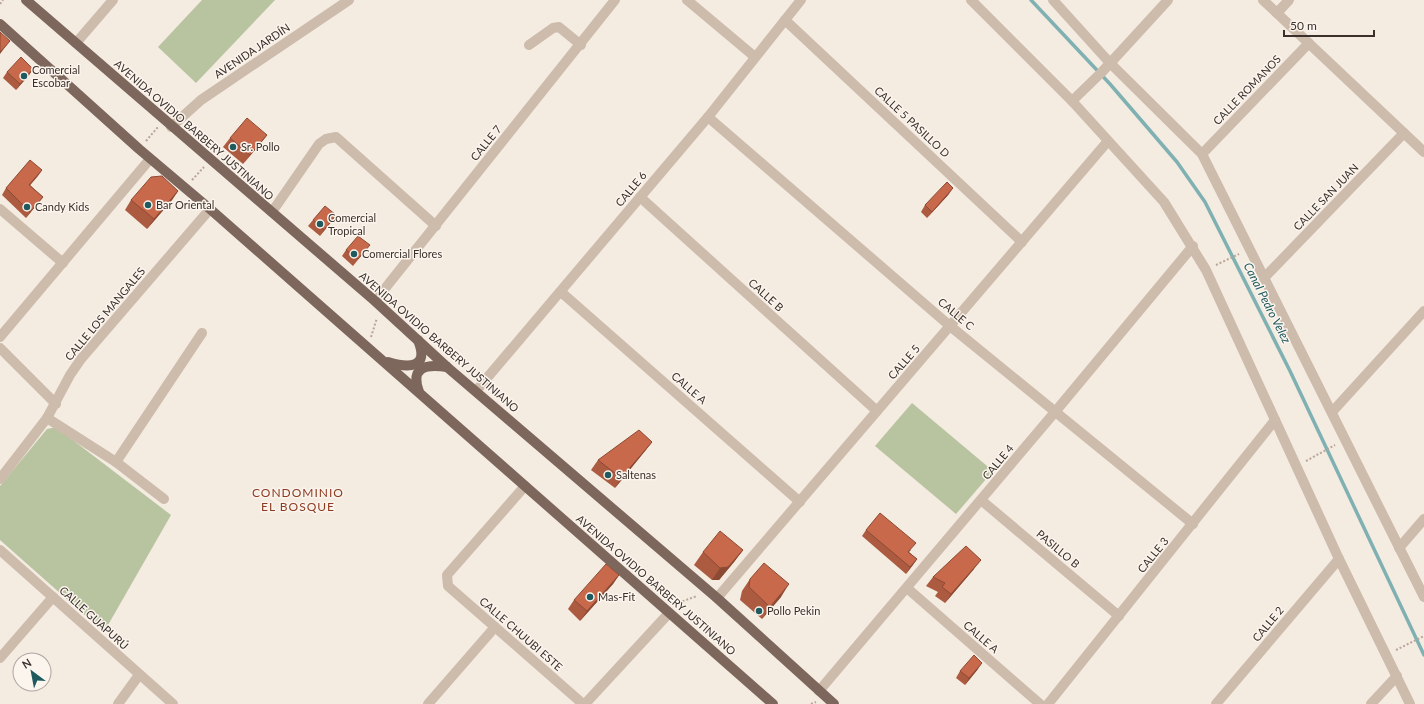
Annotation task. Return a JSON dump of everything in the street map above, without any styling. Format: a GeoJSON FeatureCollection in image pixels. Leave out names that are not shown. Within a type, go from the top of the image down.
{"type":"FeatureCollection","features":[{"type":"Feature","properties":{"kind":"main road","name":"AVENIDA OVIDIO BARBERY JUSTINIANO"},"geometry":{"type":"LineString","coordinates":[[26,0],[168,124],[378,303],[447,367],[713,595],[834,704]]}},
{"type":"Feature","properties":{"kind":"main road","name":"AVENIDA OVIDIO BARBERY JUSTINIANO"},"geometry":{"type":"LineString","coordinates":[[0,24],[150,159],[210,209],[773,704]]}},
{"type":"Feature","properties":{"kind":"main road"},"geometry":{"type":"LineString","coordinates":[[382,360],[407,367],[415,364],[421,358],[422,350],[417,338]]}},
{"type":"Feature","properties":{"kind":"main road"},"geometry":{"type":"LineString","coordinates":[[419,392],[415,381],[416,375],[421,369],[431,366],[447,367]]}},
{"type":"Feature","properties":{"kind":"street"},"geometry":{"type":"LineString","coordinates":[[76,43],[113,0]]}},
{"type":"Feature","properties":{"kind":"street","name":"AVENIDA JARDÍN"},"geometry":{"type":"LineString","coordinates":[[168,124],[200,100],[349,0]]}},
{"type":"Feature","properties":{"kind":"street","name":"CALLE 7"},"geometry":{"type":"LineString","coordinates":[[378,303],[436,226],[581,45],[615,0]]}},
{"type":"Feature","properties":{"kind":"street"},"geometry":{"type":"LineString","coordinates":[[687,0],[754,57]]}},
{"type":"Feature","properties":{"kind":"street","name":"CALLE 6"},"geometry":{"type":"LineString","coordinates":[[476,391],[708,117],[754,57],[801,0]]}},
{"type":"Feature","properties":{"kind":"street"},"geometry":{"type":"LineString","coordinates":[[971,0],[1072,101],[1164,202],[1193,246],[1206,270],[1338,559],[1410,704]]}},
{"type":"Feature","properties":{"kind":"street"},"geometry":{"type":"LineString","coordinates":[[1053,0],[1110,63],[1202,154],[1424,597]]}},
{"type":"Feature","properties":{"kind":"street"},"geometry":{"type":"LineString","coordinates":[[1072,101],[1102,72],[1168,0]]}},
{"type":"Feature","properties":{"kind":"street"},"geometry":{"type":"LineString","coordinates":[[1263,0],[1424,152]]}},
{"type":"Feature","properties":{"kind":"street"},"geometry":{"type":"LineString","coordinates":[[1277,13],[1289,0]]}},
{"type":"Feature","properties":{"kind":"street","name":"CALLE 5 PASILLO D"},"geometry":{"type":"LineString","coordinates":[[785,20],[1022,242]]}},
{"type":"Feature","properties":{"kind":"street"},"geometry":{"type":"LineString","coordinates":[[529,45],[553,28],[559,27],[581,45]]}},
{"type":"Feature","properties":{"kind":"street","name":"CALLE ROMANOS"},"geometry":{"type":"LineString","coordinates":[[1202,154],[1309,43]]}},
{"type":"Feature","properties":{"kind":"street","name":"CALLE C"},"geometry":{"type":"LineString","coordinates":[[708,117],[950,326],[1193,524]]}},
{"type":"Feature","properties":{"kind":"street","name":"CALLE SAN JUAN"},"geometry":{"type":"LineString","coordinates":[[1264,278],[1404,133]]}},
{"type":"Feature","properties":{"kind":"street"},"geometry":{"type":"LineString","coordinates":[[272,212],[319,144],[326,139],[336,137],[436,226]]}},
{"type":"Feature","properties":{"kind":"street","name":"CALLE 5"},"geometry":{"type":"LineString","coordinates":[[713,595],[800,502],[1108,141]]}},
{"type":"Feature","properties":{"kind":"street"},"geometry":{"type":"LineString","coordinates":[[0,337],[150,159]]}},
{"type":"Feature","properties":{"kind":"street","name":"CALLE B"},"geometry":{"type":"LineString","coordinates":[[640,197],[877,411]]}},
{"type":"Feature","properties":{"kind":"street"},"geometry":{"type":"LineString","coordinates":[[0,209],[63,263]]}},
{"type":"Feature","properties":{"kind":"street","name":"CALLE LOS MANGALES"},"geometry":{"type":"LineString","coordinates":[[0,479],[47,418],[56,404],[70,375],[81,359],[210,209]]}},
{"type":"Feature","properties":{"kind":"street","name":"CALLE 4"},"geometry":{"type":"LineString","coordinates":[[819,691],[1193,246]]}},
{"type":"Feature","properties":{"kind":"street","name":"CALLE A"},"geometry":{"type":"LineString","coordinates":[[561,292],[800,502]]}},
{"type":"Feature","properties":{"kind":"street"},"geometry":{"type":"LineString","coordinates":[[1332,412],[1424,310]]}},
{"type":"Feature","properties":{"kind":"street"},"geometry":{"type":"LineString","coordinates":[[116,462],[202,333]]}},
{"type":"Feature","properties":{"kind":"street"},"geometry":{"type":"LineString","coordinates":[[0,348],[56,404]]}},
{"type":"Feature","properties":{"kind":"street"},"geometry":{"type":"LineString","coordinates":[[47,418],[116,462],[164,499]]}},
{"type":"Feature","properties":{"kind":"street","name":"CALLE 3"},"geometry":{"type":"LineString","coordinates":[[1048,704],[1275,420]]}},
{"type":"Feature","properties":{"kind":"street","name":"CALLE CHUUBI ESTE"},"geometry":{"type":"LineString","coordinates":[[525,486],[447,575],[446,581],[448,586],[584,704]]}},
{"type":"Feature","properties":{"kind":"street","name":"PASILLO B"},"geometry":{"type":"LineString","coordinates":[[981,500],[1119,616]]}},
{"type":"Feature","properties":{"kind":"street"},"geometry":{"type":"LineString","coordinates":[[1399,548],[1424,519]]}},
{"type":"Feature","properties":{"kind":"street","name":"CALLE GUAPURÚ"},"geometry":{"type":"LineString","coordinates":[[0,550],[173,704]]}},
{"type":"Feature","properties":{"kind":"street","name":"CALLE 2"},"geometry":{"type":"LineString","coordinates":[[1216,704],[1338,559]]}},
{"type":"Feature","properties":{"kind":"street","name":"CALLE A"},"geometry":{"type":"LineString","coordinates":[[906,588],[1040,704]]}},
{"type":"Feature","properties":{"kind":"street"},"geometry":{"type":"LineString","coordinates":[[0,658],[53,598]]}},
{"type":"Feature","properties":{"kind":"street"},"geometry":{"type":"LineString","coordinates":[[584,704],[666,611]]}},
{"type":"Feature","properties":{"kind":"street"},"geometry":{"type":"LineString","coordinates":[[428,704],[495,627]]}},
{"type":"Feature","properties":{"kind":"street"},"geometry":{"type":"LineString","coordinates":[[118,704],[139,675]]}},
{"type":"Feature","properties":{"kind":"street"},"geometry":{"type":"LineString","coordinates":[[1371,704],[1397,676]]}},
{"type":"Feature","properties":{"kind":"path"},"geometry":{"type":"LineString","coordinates":[[0,4],[3,0]]}},
{"type":"Feature","properties":{"kind":"path"},"geometry":{"type":"LineString","coordinates":[[139,149],[168,124]]}},
{"type":"Feature","properties":{"kind":"path"},"geometry":{"type":"LineString","coordinates":[[185,188],[210,160]]}},
{"type":"Feature","properties":{"kind":"path"},"geometry":{"type":"LineString","coordinates":[[1213,267],[1244,251]]}},
{"type":"Feature","properties":{"kind":"path"},"geometry":{"type":"LineString","coordinates":[[367,347],[378,303]]}},
{"type":"Feature","properties":{"kind":"path"},"geometry":{"type":"LineString","coordinates":[[1308,460],[1337,444]]}},
{"type":"Feature","properties":{"kind":"path"},"geometry":{"type":"LineString","coordinates":[[666,611],[713,595]]}},
{"type":"Feature","properties":{"kind":"path"},"geometry":{"type":"LineString","coordinates":[[1392,652],[1424,636]]}},
{"type":"Feature","properties":{"kind":"green space"},"geometry":{"type":"Polygon","coordinates":[[[202,0],[275,0],[196,83],[158,47],[202,0]]]}},
{"type":"Feature","properties":{"kind":"green space"},"geometry":{"type":"Polygon","coordinates":[[[912,403],[993,471],[956,514],[875,446],[912,403]]]}},
{"type":"Feature","properties":{"kind":"green space"},"geometry":{"type":"Polygon","coordinates":[[[57,428],[171,515],[104,632],[0,540],[0,486],[47,429],[57,428]]]}},
{"type":"Feature","properties":{"kind":"building"},"geometry":{"type":"Polygon","coordinates":[[[0,32],[10,41],[0,52],[0,32]]]}},
{"type":"Feature","properties":{"kind":"building"},"geometry":{"type":"Polygon","coordinates":[[[21,57],[33,69],[20,84],[7,72],[21,57]]]}},
{"type":"Feature","properties":{"kind":"building"},"geometry":{"type":"Polygon","coordinates":[[[247,118],[267,135],[250,155],[230,138],[247,118]]]}},
{"type":"Feature","properties":{"kind":"building"},"geometry":{"type":"Polygon","coordinates":[[[30,160],[42,170],[29,185],[43,197],[30,212],[6,188],[30,160]]]}},
{"type":"Feature","properties":{"kind":"building","name":"Bar Oriental"},"geometry":{"type":"Polygon","coordinates":[[[162,176],[178,191],[154,219],[131,200],[151,177],[162,176]]]}},
{"type":"Feature","properties":{"kind":"building"},"geometry":{"type":"Polygon","coordinates":[[[947,182],[953,188],[932,212],[925,205],[947,182]]]}},
{"type":"Feature","properties":{"kind":"building"},"geometry":{"type":"Polygon","coordinates":[[[325,206],[336,215],[324,230],[313,220],[325,206]]]}},
{"type":"Feature","properties":{"kind":"building"},"geometry":{"type":"Polygon","coordinates":[[[358,236],[370,245],[358,259],[346,250],[358,236]]]}},
{"type":"Feature","properties":{"kind":"building"},"geometry":{"type":"Polygon","coordinates":[[[639,430],[652,442],[621,478],[598,460],[639,430]]]}},
{"type":"Feature","properties":{"kind":"building"},"geometry":{"type":"Polygon","coordinates":[[[880,513],[916,543],[908,552],[917,559],[910,567],[866,530],[880,513]]]}},
{"type":"Feature","properties":{"kind":"building"},"geometry":{"type":"Polygon","coordinates":[[[720,531],[743,550],[728,567],[720,568],[703,552],[720,531]]]}},
{"type":"Feature","properties":{"kind":"building"},"geometry":{"type":"Polygon","coordinates":[[[966,546],[981,560],[951,594],[942,587],[945,583],[933,577],[966,546]]]}},
{"type":"Feature","properties":{"kind":"building"},"geometry":{"type":"Polygon","coordinates":[[[764,563],[789,584],[770,607],[749,587],[750,579],[764,563]]]}},
{"type":"Feature","properties":{"kind":"building","name":"Mas-Fit"},"geometry":{"type":"Polygon","coordinates":[[[606,564],[619,575],[587,611],[574,600],[606,564]]]}},
{"type":"Feature","properties":{"kind":"building"},"geometry":{"type":"Polygon","coordinates":[[[974,655],[982,663],[969,678],[960,671],[974,655]]]}},
{"type":"Feature","properties":{"kind":"waterway","name":"Canal Pedro Velez"},"geometry":{"type":"LineString","coordinates":[[1031,0],[1110,84],[1177,162],[1205,202],[1290,371],[1424,655]]}},
{"type":"Feature","properties":{"kind":"place","name":"Comercial Escobar"},"geometry":{"type":"Point","coordinates":[24,76]}},
{"type":"Feature","properties":{"kind":"place","name":"Sr. Pollo"},"geometry":{"type":"Point","coordinates":[233,147]}},
{"type":"Feature","properties":{"kind":"place","name":"Bar Oriental"},"geometry":{"type":"Point","coordinates":[148,205]}},
{"type":"Feature","properties":{"kind":"place","name":"Candy Kids"},"geometry":{"type":"Point","coordinates":[27,207]}},
{"type":"Feature","properties":{"kind":"place","name":"Comercial Tropical"},"geometry":{"type":"Point","coordinates":[320,224]}},
{"type":"Feature","properties":{"kind":"place","name":"Comercial Flores"},"geometry":{"type":"Point","coordinates":[354,254]}},
{"type":"Feature","properties":{"kind":"place","name":"Saltenas"},"geometry":{"type":"Point","coordinates":[608,475]}},
{"type":"Feature","properties":{"kind":"place","name":"Mas-Fit"},"geometry":{"type":"Point","coordinates":[590,597]}},
{"type":"Feature","properties":{"kind":"place","name":"Pollo Pekin"},"geometry":{"type":"Point","coordinates":[759,611]}},
{"type":"Feature","properties":{"kind":"district","name":"CONDOMINIO EL BOSQUE"},"geometry":{"type":"Point","coordinates":[298,500]}}]}
